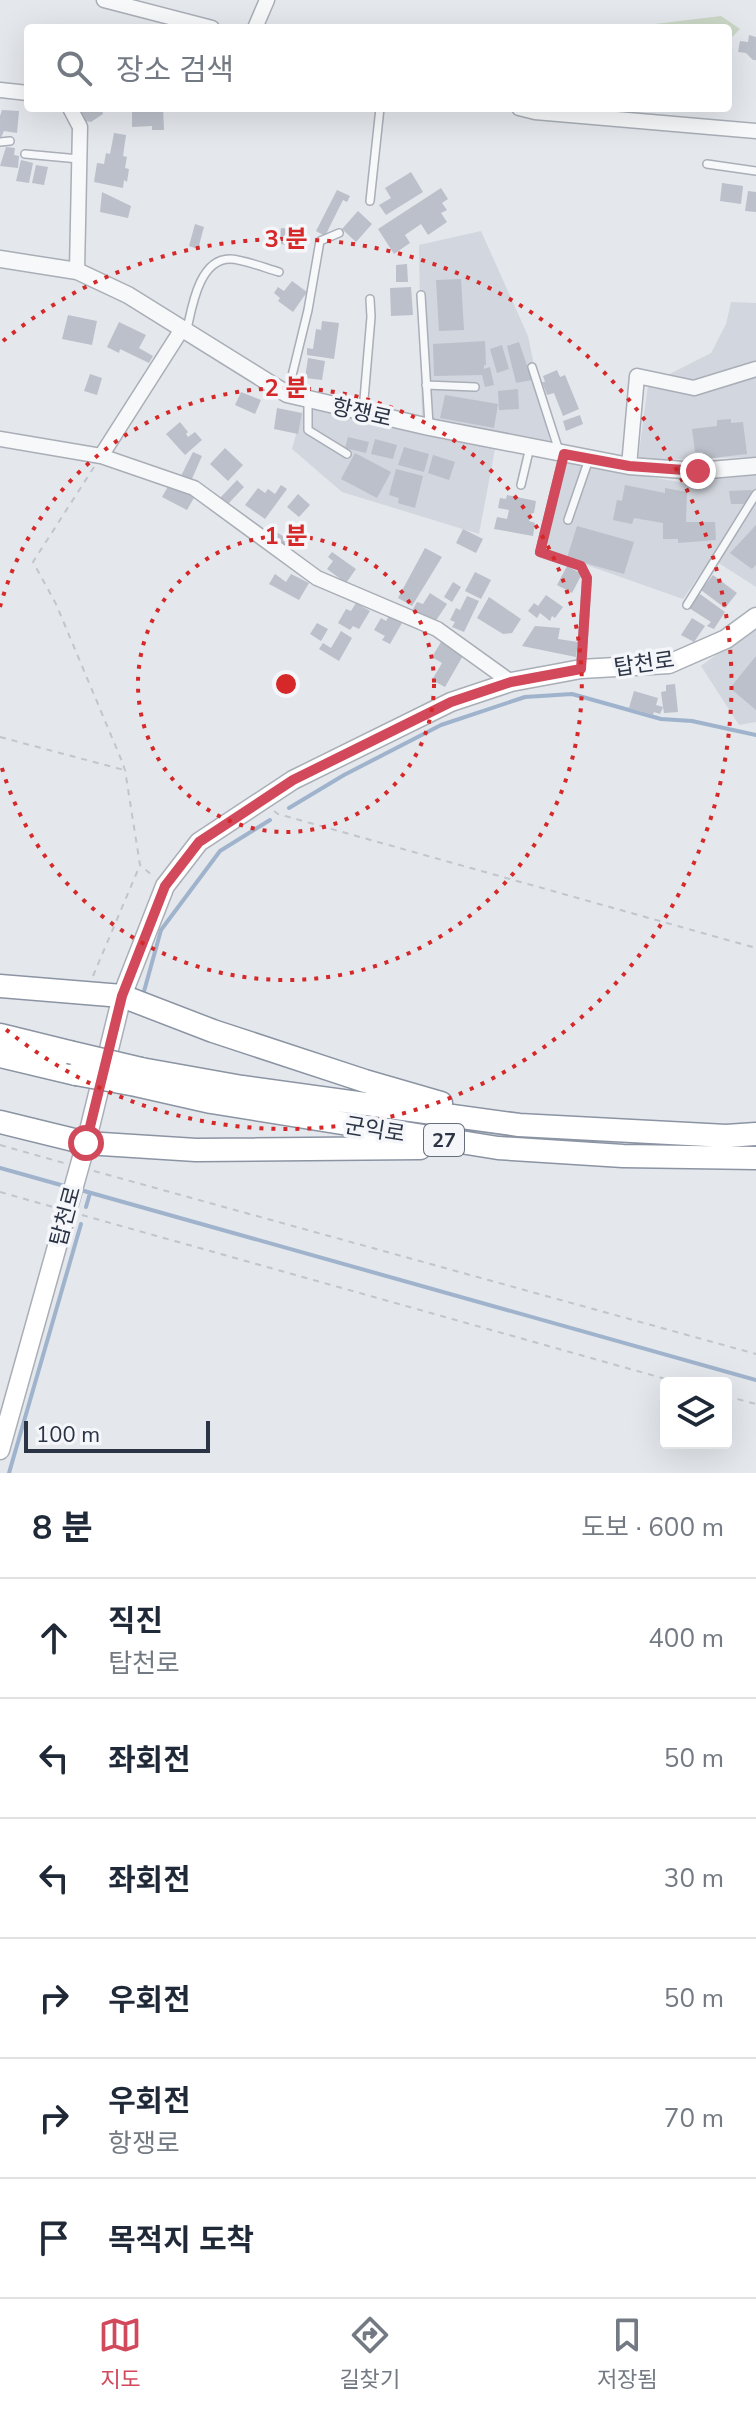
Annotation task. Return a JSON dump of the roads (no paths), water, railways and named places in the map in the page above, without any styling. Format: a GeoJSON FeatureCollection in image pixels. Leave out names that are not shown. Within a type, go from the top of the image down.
{"type":"FeatureCollection","features":[{"type":"Feature","properties":{"kind":"highway"},"geometry":{"type":"LineString","coordinates":[[0,986],[122,996],[213,1031],[319,1066],[519,1125]]}},
{"type":"Feature","properties":{"kind":"highway","name":"군익로"},"geometry":{"type":"LineString","coordinates":[[0,1035],[73,1063]]}},
{"type":"Feature","properties":{"kind":"highway","name":"군익로"},"geometry":{"type":"LineString","coordinates":[[0,1056],[73,1063],[138,1077],[242,1087],[519,1125],[726,1136],[756,1134]]}},
{"type":"Feature","properties":{"kind":"highway","name":"군익로"},"geometry":{"type":"LineString","coordinates":[[138,1077],[211,1102],[498,1148],[623,1156],[756,1158]]}},
{"type":"Feature","properties":{"kind":"highway"},"geometry":{"type":"LineString","coordinates":[[0,1122],[86,1143],[196,1150],[498,1148]]}},
{"type":"Feature","properties":{"kind":"main road","name":"탑천로"},"geometry":{"type":"LineString","coordinates":[[0,1450],[86,1143],[122,996],[165,886],[199,842],[293,780],[451,702],[511,682],[581,669],[669,664],[726,639],[756,617]]}},
{"type":"Feature","properties":{"kind":"street"},"geometry":{"type":"LineString","coordinates":[[104,0],[195,24]]}},
{"type":"Feature","properties":{"kind":"street"},"geometry":{"type":"LineString","coordinates":[[257,24],[267,0]]}},
{"type":"Feature","properties":{"kind":"street"},"geometry":{"type":"LineString","coordinates":[[0,90],[24,93]]}},
{"type":"Feature","properties":{"kind":"street"},"geometry":{"type":"LineString","coordinates":[[72,112],[80,127],[77,271]]}},
{"type":"Feature","properties":{"kind":"street"},"geometry":{"type":"LineString","coordinates":[[535,112],[756,131]]}},
{"type":"Feature","properties":{"kind":"street","name":"항쟁로"},"geometry":{"type":"LineString","coordinates":[[0,259],[77,271],[128,295],[287,394],[429,427],[629,466],[698,471],[756,466]]}},
{"type":"Feature","properties":{"kind":"street"},"geometry":{"type":"LineString","coordinates":[[101,456],[184,330]]}},
{"type":"Feature","properties":{"kind":"street"},"geometry":{"type":"LineString","coordinates":[[629,466],[637,376],[694,388],[756,369]]}},
{"type":"Feature","properties":{"kind":"street"},"geometry":{"type":"LineString","coordinates":[[0,439],[101,456],[194,488],[317,578],[437,629],[511,682]]}},
{"type":"Feature","properties":{"kind":"lane"},"geometry":{"type":"LineString","coordinates":[[370,201],[380,112]]}},
{"type":"Feature","properties":{"kind":"lane"},"geometry":{"type":"LineString","coordinates":[[0,142],[10,141]]}},
{"type":"Feature","properties":{"kind":"lane"},"geometry":{"type":"LineString","coordinates":[[25,154],[79,159]]}},
{"type":"Feature","properties":{"kind":"lane"},"geometry":{"type":"LineString","coordinates":[[707,164],[756,171]]}},
{"type":"Feature","properties":{"kind":"lane"},"geometry":{"type":"LineString","coordinates":[[287,394],[308,310],[320,241],[339,233]]}},
{"type":"Feature","properties":{"kind":"lane"},"geometry":{"type":"LineString","coordinates":[[184,330],[198,284],[212,265],[228,258],[279,272]]}},
{"type":"Feature","properties":{"kind":"lane"},"geometry":{"type":"LineString","coordinates":[[421,295],[429,427]]}},
{"type":"Feature","properties":{"kind":"lane"},"geometry":{"type":"LineString","coordinates":[[363,413],[370,299]]}},
{"type":"Feature","properties":{"kind":"lane"},"geometry":{"type":"LineString","coordinates":[[532,367],[562,453],[540,552],[581,566],[587,578],[581,669]]}},
{"type":"Feature","properties":{"kind":"lane"},"geometry":{"type":"LineString","coordinates":[[426,385],[475,387]]}},
{"type":"Feature","properties":{"kind":"lane"},"geometry":{"type":"LineString","coordinates":[[308,399],[308,430],[347,454]]}},
{"type":"Feature","properties":{"kind":"lane"},"geometry":{"type":"LineString","coordinates":[[521,485],[530,447]]}},
{"type":"Feature","properties":{"kind":"lane"},"geometry":{"type":"LineString","coordinates":[[568,520],[589,459]]}},
{"type":"Feature","properties":{"kind":"lane"},"geometry":{"type":"LineString","coordinates":[[687,605],[756,494]]}},
{"type":"Feature","properties":{"kind":"waterway"},"geometry":{"type":"LineString","coordinates":[[289,808],[344,775],[441,725],[525,697],[572,694],[661,719],[692,721],[756,735]]}},
{"type":"Feature","properties":{"kind":"waterway"},"geometry":{"type":"LineString","coordinates":[[143,995],[161,930],[220,851],[270,820]]}},
{"type":"Feature","properties":{"kind":"waterway"},"geometry":{"type":"LineString","coordinates":[[0,1168],[68,1187]]}},
{"type":"Feature","properties":{"kind":"waterway"},"geometry":{"type":"LineString","coordinates":[[77,1189],[756,1380]]}},
{"type":"Feature","properties":{"kind":"waterway"},"geometry":{"type":"LineString","coordinates":[[86,1207],[90,1193]]}},
{"type":"Feature","properties":{"kind":"waterway"},"geometry":{"type":"LineString","coordinates":[[9,1473],[81,1224]]}}]}
